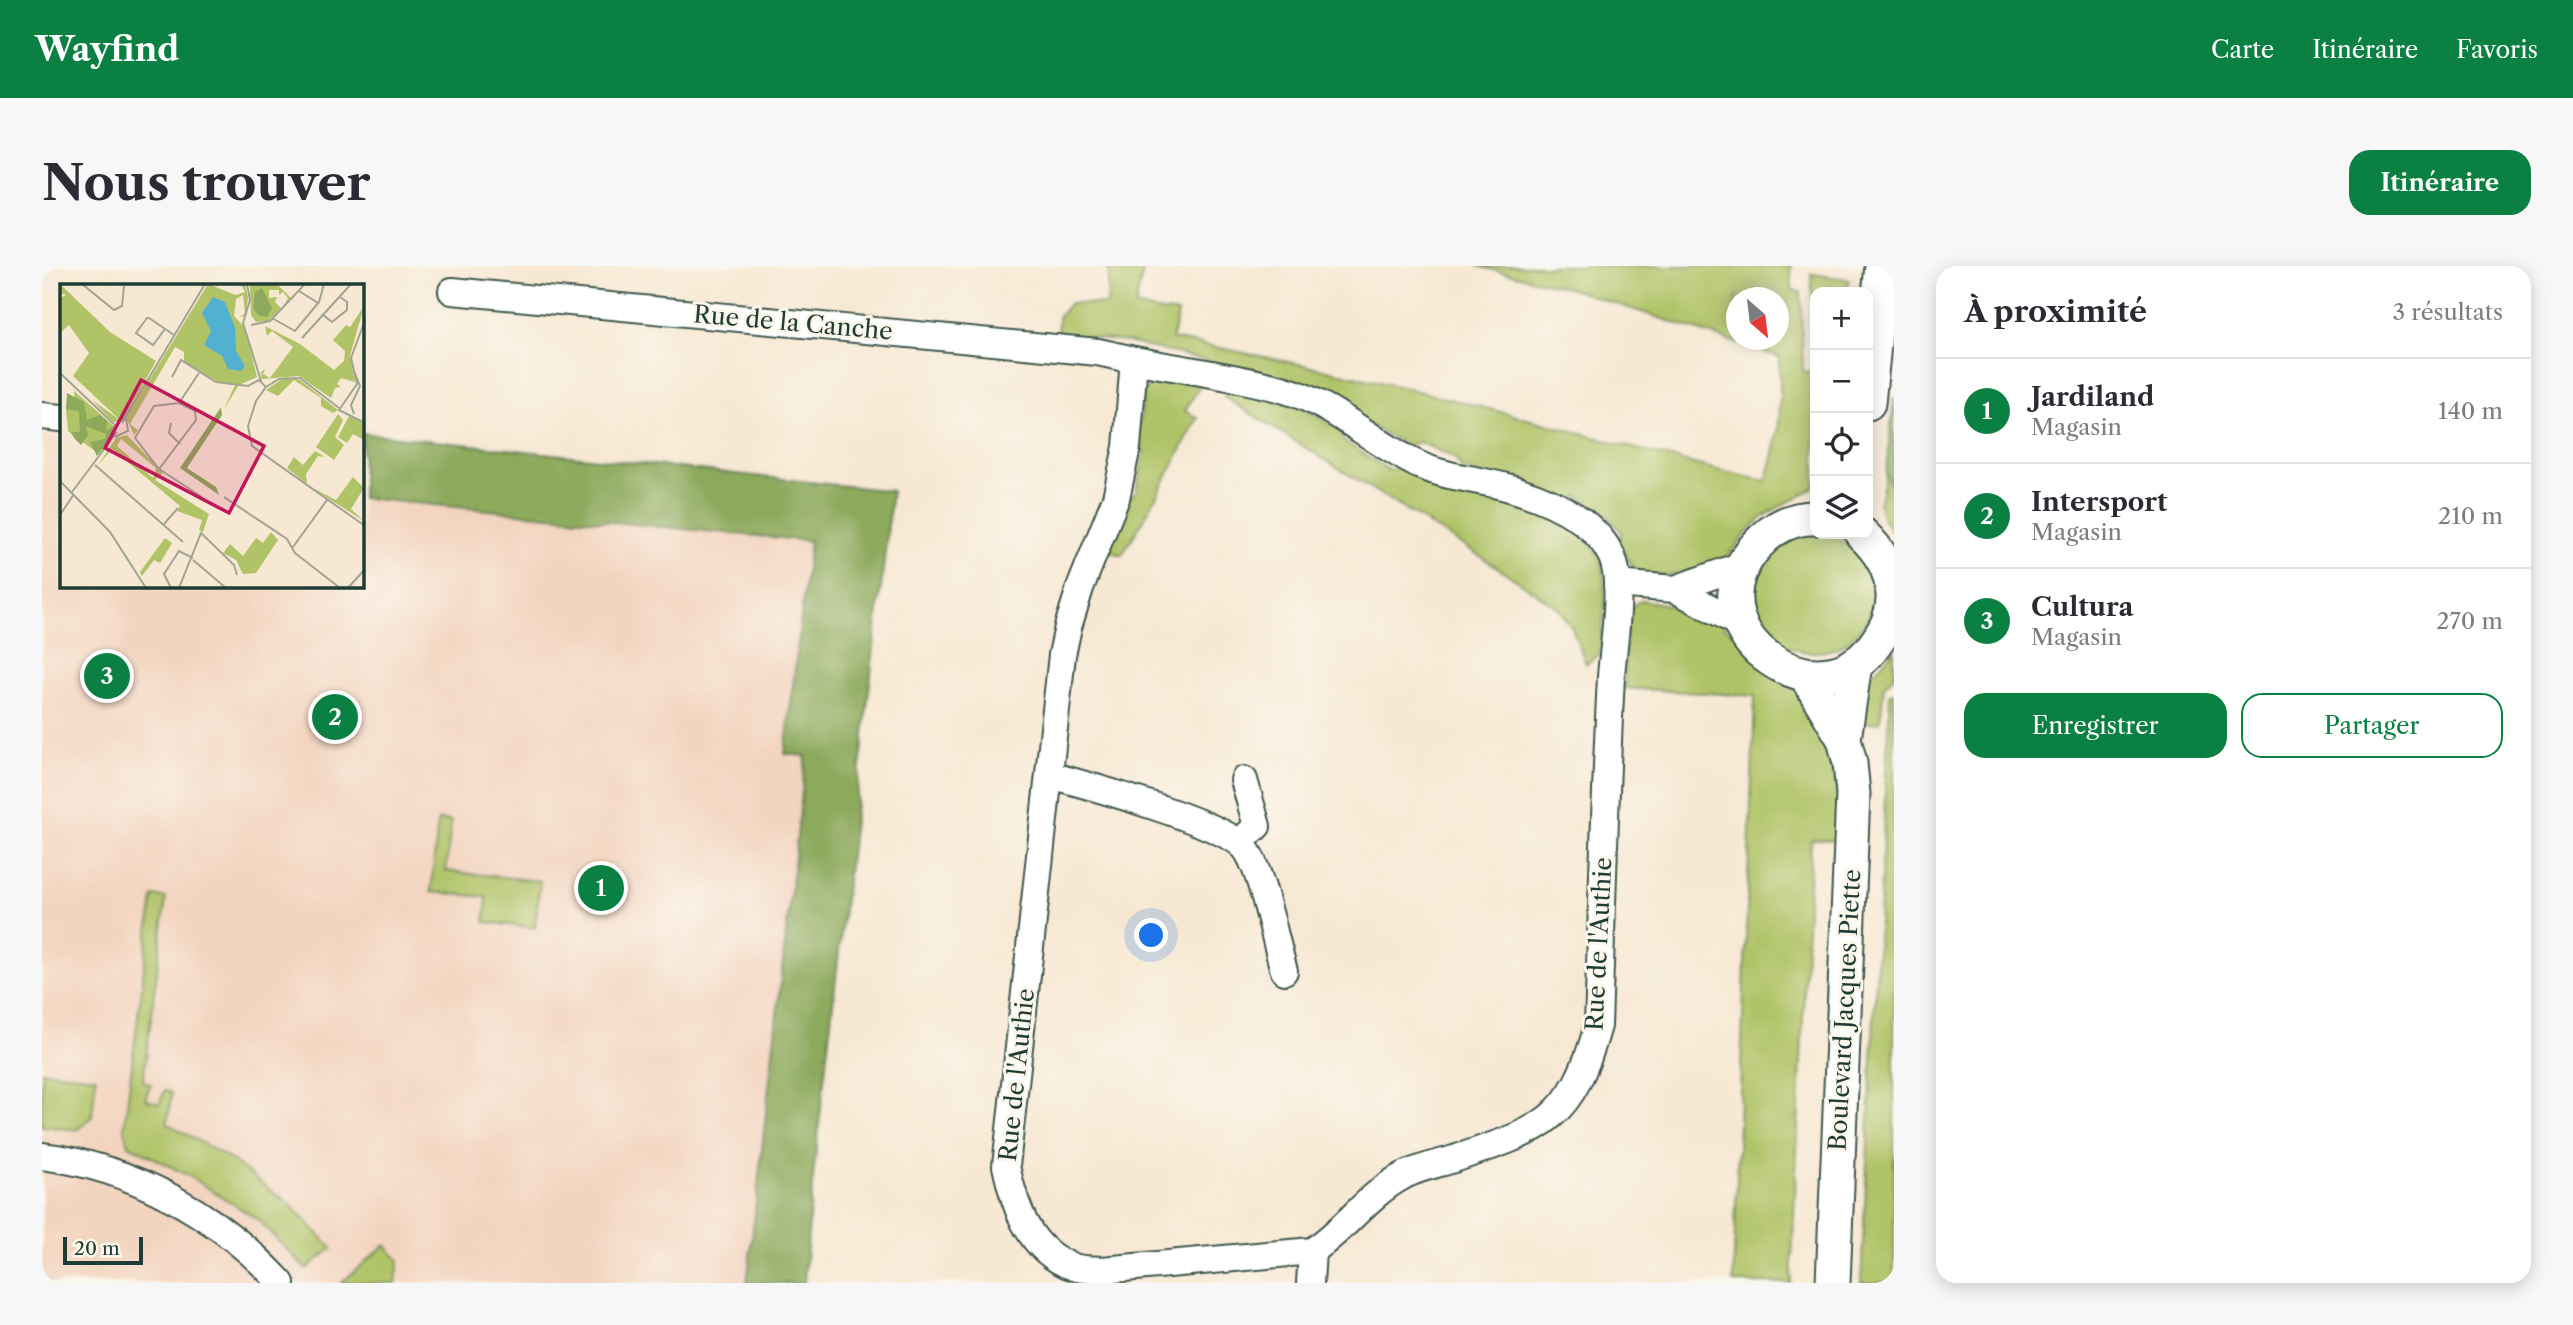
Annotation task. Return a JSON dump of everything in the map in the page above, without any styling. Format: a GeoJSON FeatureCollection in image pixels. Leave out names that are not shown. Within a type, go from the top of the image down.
{"type":"FeatureCollection","features":[{"type":"Feature","properties":{"kind":"main road"},"geometry":{"type":"LineString","coordinates":[[1873,354],[1882,266]]}},
{"type":"Feature","properties":{"kind":"main road"},"geometry":{"type":"LineString","coordinates":[[1810,515],[1782,524],[1761,538],[1742,565],[1737,581],[1736,606],[1740,624],[1757,651],[1778,666],[1805,674],[1822,675],[1855,664],[1890,628],[1893,583],[1886,563],[1867,539]]}},
{"type":"Feature","properties":{"kind":"main road","name":"Boulevard Jacques Piette"},"geometry":{"type":"LineString","coordinates":[[1844,739],[1855,664]]}},
{"type":"Feature","properties":{"kind":"main road","name":"Boulevard Jacques Piette"},"geometry":{"type":"LineString","coordinates":[[1805,674],[1844,739],[1852,773],[1853,830],[1833,1283]]}},
{"type":"Feature","properties":{"kind":"street","name":"Rue de la Canche"},"geometry":{"type":"LineString","coordinates":[[452,291],[1084,351],[1134,360]]}},
{"type":"Feature","properties":{"kind":"street","name":"Rue de l'Authie"},"geometry":{"type":"LineString","coordinates":[[1134,360],[1286,391],[1318,405],[1410,461],[1447,476],[1510,488],[1554,505],[1589,526],[1604,540],[1614,560],[1618,584],[1611,677],[1598,1026],[1588,1061],[1569,1097],[1550,1118],[1518,1138],[1405,1175],[1377,1192],[1332,1238],[1312,1251],[1101,1270],[1074,1267],[1045,1251],[1025,1226],[1014,1203],[1006,1166],[1068,627],[1080,588],[1116,498],[1127,447],[1134,360]]}},
{"type":"Feature","properties":{"kind":"street"},"geometry":{"type":"LineString","coordinates":[[42,416],[60,418]]}},
{"type":"Feature","properties":{"kind":"street"},"geometry":{"type":"LineString","coordinates":[[1675,589],[1742,565]]}},
{"type":"Feature","properties":{"kind":"street"},"geometry":{"type":"LineString","coordinates":[[1618,584],[1675,589],[1740,624]]}},
{"type":"Feature","properties":{"kind":"street"},"geometry":{"type":"LineString","coordinates":[[1049,775],[1101,788],[1208,827],[1240,842],[1252,860],[1284,971]]}},
{"type":"Feature","properties":{"kind":"street"},"geometry":{"type":"LineString","coordinates":[[1240,842],[1257,826],[1244,780]]}},
{"type":"Feature","properties":{"kind":"street"},"geometry":{"type":"LineString","coordinates":[[42,1156],[63,1158],[156,1190],[186,1206],[222,1231],[259,1259],[281,1283]]}},
{"type":"Feature","properties":{"kind":"street"},"geometry":{"type":"LineString","coordinates":[[1310,1283],[1312,1251]]}},
{"type":"Feature","properties":{"kind":"shaded area"},"geometry":{"type":"Polygon","coordinates":[[[364,433],[892,491],[812,1186],[804,1283],[42,1283],[42,435],[60,438],[60,588],[364,588],[364,433]]]}},
{"type":"Feature","properties":{"kind":"green space"},"geometry":{"type":"Polygon","coordinates":[[[1109,266],[1144,266],[1135,306],[1178,313],[1172,339],[1400,387],[1766,481],[1775,449],[1779,419],[1779,357],[1758,350],[1789,350],[1789,287],[1726,287],[1726,340],[1565,287],[1477,266],[1791,266],[1792,290],[1801,292],[1803,371],[1810,372],[1810,489],[1766,515],[1720,561],[1671,574],[1639,572],[1618,541],[1622,532],[1608,517],[1578,496],[1571,502],[1461,469],[1455,458],[1419,442],[1407,446],[1292,380],[1127,342],[1058,334],[1058,317],[1070,303],[1107,305],[1109,266]]]}},
{"type":"Feature","properties":{"kind":"green space"},"geometry":{"type":"Polygon","coordinates":[[[1811,274],[1849,279],[1848,287],[1812,287],[1811,274]]]}},
{"type":"Feature","properties":{"kind":"green space"},"geometry":{"type":"Polygon","coordinates":[[[1168,376],[1201,384],[1185,411],[1198,418],[1122,555],[1106,550],[1126,500],[1136,492],[1144,453],[1138,439],[1144,391],[1158,379],[1168,376]]]}},
{"type":"Feature","properties":{"kind":"green space"},"geometry":{"type":"Polygon","coordinates":[[[1230,389],[1302,407],[1341,431],[1342,440],[1390,471],[1399,466],[1451,488],[1520,503],[1549,515],[1578,533],[1598,555],[1603,568],[1605,600],[1600,654],[1586,664],[1572,628],[1558,608],[1488,561],[1224,397],[1230,389]]]}},
{"type":"Feature","properties":{"kind":"green space"},"geometry":{"type":"Polygon","coordinates":[[[1894,397],[1894,536],[1882,516],[1879,504],[1886,473],[1894,397]]]}},
{"type":"Feature","properties":{"kind":"green space"},"geometry":{"type":"Polygon","coordinates":[[[1894,397],[1894,491],[1886,473],[1894,397]]]}},
{"type":"Feature","properties":{"kind":"green space"},"geometry":{"type":"Polygon","coordinates":[[[364,433],[892,491],[812,1186],[804,1283],[747,1283],[806,756],[785,754],[810,541],[364,498],[364,433]]]}},
{"type":"Feature","properties":{"kind":"green space"},"geometry":{"type":"Polygon","coordinates":[[[1810,534],[1810,539],[1836,539],[1847,544],[1863,560],[1872,582],[1872,604],[1863,626],[1847,642],[1825,651],[1803,651],[1781,642],[1765,626],[1756,604],[1756,582],[1765,560],[1781,544],[1803,535],[1810,534]]]}},
{"type":"Feature","properties":{"kind":"green space"},"geometry":{"type":"Polygon","coordinates":[[[1642,600],[1695,610],[1715,618],[1797,688],[1825,722],[1839,794],[1836,840],[1811,839],[1791,1283],[1733,1283],[1755,696],[1624,688],[1627,614],[1631,607],[1642,600]]]}},
{"type":"Feature","properties":{"kind":"green space"},"geometry":{"type":"Polygon","coordinates":[[[1894,649],[1894,676],[1884,686],[1880,722],[1856,724],[1868,676],[1894,649]]]}},
{"type":"Feature","properties":{"kind":"green space"},"geometry":{"type":"Polygon","coordinates":[[[1894,692],[1894,1283],[1861,1283],[1890,695],[1894,692]]]}},
{"type":"Feature","properties":{"kind":"green space"},"geometry":{"type":"Polygon","coordinates":[[[438,820],[451,821],[446,871],[540,881],[535,928],[485,922],[487,897],[431,892],[438,820]]]}},
{"type":"Feature","properties":{"kind":"green space"},"geometry":{"type":"Polygon","coordinates":[[[153,896],[166,898],[143,1082],[151,1084],[145,1099],[159,1104],[165,1090],[172,1093],[167,1123],[230,1159],[289,1204],[332,1248],[306,1269],[257,1219],[189,1176],[129,1145],[124,1129],[153,896]]]}},
{"type":"Feature","properties":{"kind":"green space"},"geometry":{"type":"Polygon","coordinates":[[[42,1071],[96,1077],[92,1117],[77,1130],[42,1126],[42,1071]]]}},
{"type":"Feature","properties":{"kind":"green space"},"geometry":{"type":"Polygon","coordinates":[[[385,1245],[399,1260],[396,1283],[341,1283],[385,1245]]]}},
{"type":"Feature","properties":{"kind":"place","name":"Cultura"},"geometry":{"type":"Point","coordinates":[107,676]}},
{"type":"Feature","properties":{"kind":"place","name":"Intersport"},"geometry":{"type":"Point","coordinates":[335,717]}},
{"type":"Feature","properties":{"kind":"place","name":"Jardiland"},"geometry":{"type":"Point","coordinates":[601,888]}}]}
